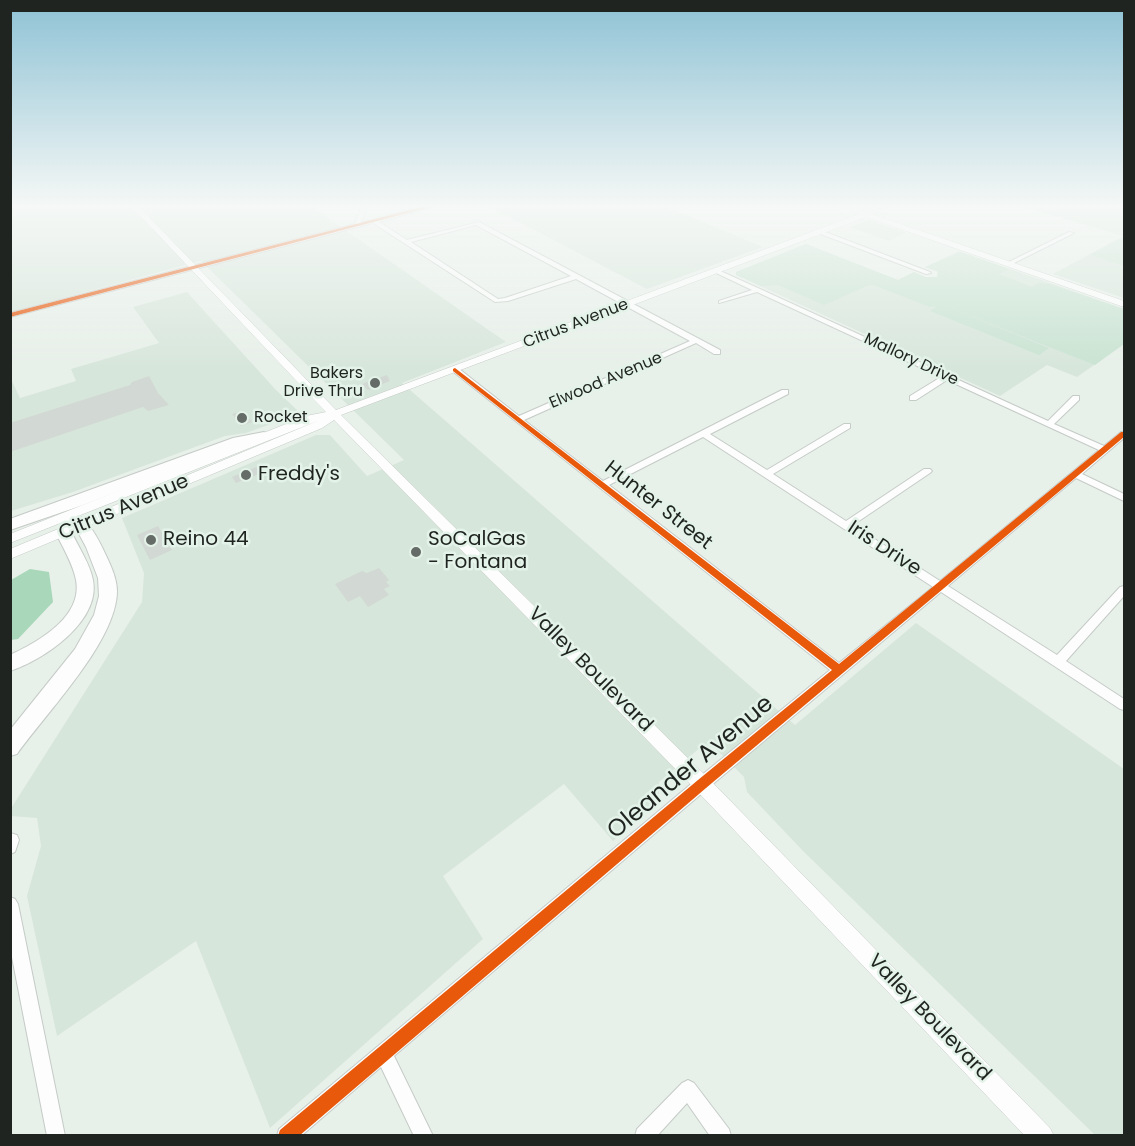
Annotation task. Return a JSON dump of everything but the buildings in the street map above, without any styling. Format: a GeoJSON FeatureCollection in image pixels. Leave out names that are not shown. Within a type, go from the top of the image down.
{"type":"FeatureCollection","features":[{"type":"Feature","properties":{"kind":"highway"},"geometry":{"type":"LineString","coordinates":[[10,525],[78,502],[238,441],[264,436]]}},
{"type":"Feature","properties":{"kind":"highway"},"geometry":{"type":"LineString","coordinates":[[10,664],[32,654],[53,639],[70,623],[82,605],[86,592],[85,581],[72,525]]}},
{"type":"Feature","properties":{"kind":"highway"},"geometry":{"type":"LineString","coordinates":[[10,747],[79,657],[104,614],[108,598],[108,581],[91,539],[72,525]]}},
{"type":"Feature","properties":{"kind":"main road","name":"Valley Boulevard"},"geometry":{"type":"LineString","coordinates":[[186,260],[334,414],[702,784],[1042,1136]]}},
{"type":"Feature","properties":{"kind":"main road","name":"Citrus Avenue"},"geometry":{"type":"LineString","coordinates":[[10,554],[264,436],[310,418],[334,414],[455,370],[744,260]]}},
{"type":"Feature","properties":{"kind":"main road"},"geometry":{"type":"LineString","coordinates":[[998,260],[1125,304]]}},
{"type":"Feature","properties":{"kind":"main road","name":"Citrus Avenue"},"geometry":{"type":"LineString","coordinates":[[10,539],[72,525],[318,426],[334,414]]}},
{"type":"Feature","properties":{"kind":"street"},"geometry":{"type":"LineString","coordinates":[[10,315],[222,260]]}},
{"type":"Feature","properties":{"kind":"street"},"geometry":{"type":"LineString","coordinates":[[435,260],[497,301],[575,277]]}},
{"type":"Feature","properties":{"kind":"street"},"geometry":{"type":"LineString","coordinates":[[545,260],[693,342],[717,352]]}},
{"type":"Feature","properties":{"kind":"street"},"geometry":{"type":"LineString","coordinates":[[895,260],[928,273]]}},
{"type":"Feature","properties":{"kind":"street"},"geometry":{"type":"LineString","coordinates":[[1008,264],[1015,260]]}},
{"type":"Feature","properties":{"kind":"street","name":"Mallory Drive"},"geometry":{"type":"LineString","coordinates":[[716,271],[1105,450]]}},
{"type":"Feature","properties":{"kind":"street"},"geometry":{"type":"LineString","coordinates":[[721,302],[758,290]]}},
{"type":"Feature","properties":{"kind":"street","name":"Elwood Avenue"},"geometry":{"type":"LineString","coordinates":[[518,420],[693,342]]}},
{"type":"Feature","properties":{"kind":"street","name":"Hunter Street"},"geometry":{"type":"LineString","coordinates":[[455,370],[840,671]]}},
{"type":"Feature","properties":{"kind":"street"},"geometry":{"type":"LineString","coordinates":[[913,398],[947,377]]}},
{"type":"Feature","properties":{"kind":"street"},"geometry":{"type":"LineString","coordinates":[[602,485],[785,392]]}},
{"type":"Feature","properties":{"kind":"street"},"geometry":{"type":"LineString","coordinates":[[1049,424],[1062,414],[1076,398]]}},
{"type":"Feature","properties":{"kind":"street"},"geometry":{"type":"LineString","coordinates":[[767,474],[847,426]]}},
{"type":"Feature","properties":{"kind":"street","name":"Iris Drive"},"geometry":{"type":"LineString","coordinates":[[704,433],[1125,705]]}},
{"type":"Feature","properties":{"kind":"street","name":"Oleander Avenue"},"geometry":{"type":"LineString","coordinates":[[286,1136],[702,784],[1125,434]]}},
{"type":"Feature","properties":{"kind":"street"},"geometry":{"type":"LineString","coordinates":[[847,525],[927,471]]}},
{"type":"Feature","properties":{"kind":"street"},"geometry":{"type":"LineString","coordinates":[[1075,474],[1125,498]]}},
{"type":"Feature","properties":{"kind":"street"},"geometry":{"type":"LineString","coordinates":[[1057,663],[1125,590]]}},
{"type":"Feature","properties":{"kind":"street"},"geometry":{"type":"LineString","coordinates":[[10,904],[56,1136]]}},
{"type":"Feature","properties":{"kind":"street"},"geometry":{"type":"LineString","coordinates":[[382,1053],[424,1136]]}},
{"type":"Feature","properties":{"kind":"street"},"geometry":{"type":"LineString","coordinates":[[644,1136],[688,1089],[722,1136]]}},
{"type":"Feature","properties":{"kind":"shaded area"},"geometry":{"type":"Polygon","coordinates":[[[11,260],[389,260],[506,342],[402,383],[795,725],[916,623],[1124,769],[1124,1135],[1095,1135],[803,851],[747,792],[744,777],[715,748],[701,747],[659,782],[659,796],[613,841],[564,784],[443,876],[483,939],[270,1128],[196,941],[57,1036],[27,896],[41,846],[37,818],[11,816],[10,810],[142,602],[144,573],[122,518],[316,435],[330,435],[367,476],[404,460],[201,261],[11,312],[11,260]]]}},
{"type":"Feature","properties":{"kind":"shaded area"},"geometry":{"type":"Polygon","coordinates":[[[592,260],[726,260],[647,289],[592,260]]]}},
{"type":"Feature","properties":{"kind":"shaded area"},"geometry":{"type":"Polygon","coordinates":[[[765,260],[848,260],[898,280],[914,272],[925,277],[937,277],[938,272],[925,267],[939,260],[986,260],[1124,309],[1124,344],[1077,377],[1047,365],[1000,396],[736,275],[736,272],[765,260]]]}},
{"type":"Feature","properties":{"kind":"shaded area"},"geometry":{"type":"Polygon","coordinates":[[[765,260],[848,260],[898,280],[914,272],[925,277],[937,277],[938,271],[925,267],[940,260],[984,260],[1009,269],[999,274],[1032,287],[1039,283],[1050,284],[1124,309],[1124,344],[1095,365],[940,304],[1049,348],[1039,355],[930,311],[937,306],[930,307],[873,285],[824,305],[778,285],[761,286],[736,275],[736,272],[765,260]]]}},
{"type":"Feature","properties":{"kind":"shaded area"},"geometry":{"type":"Polygon","coordinates":[[[1078,260],[1124,260],[1124,298],[1053,274],[1078,260]]]}},
{"type":"Feature","properties":{"kind":"shaded area"},"geometry":{"type":"Polygon","coordinates":[[[1107,260],[1124,260],[1124,266],[1107,260]]]}},
{"type":"Feature","properties":{"kind":"shaded area"},"geometry":{"type":"Polygon","coordinates":[[[187,292],[297,410],[293,416],[246,433],[225,436],[73,492],[11,511],[10,377],[20,398],[76,381],[71,369],[159,343],[133,307],[187,292]]]}},
{"type":"Feature","properties":{"kind":"shaded area"},"geometry":{"type":"Polygon","coordinates":[[[30,569],[49,572],[53,602],[18,639],[11,640],[11,580],[30,569]]]}},
{"type":"Feature","properties":{"kind":"cycle path"},"geometry":{"type":"LineString","coordinates":[[10,315],[222,260]]}},
{"type":"Feature","properties":{"kind":"cycle path"},"geometry":{"type":"LineString","coordinates":[[455,370],[840,671]]}},
{"type":"Feature","properties":{"kind":"cycle path"},"geometry":{"type":"LineString","coordinates":[[286,1136],[702,784],[1124,434]]}},
{"type":"Feature","properties":{"kind":"place","name":"Bakers Drive Thru"},"geometry":{"type":"Point","coordinates":[375,383]}},
{"type":"Feature","properties":{"kind":"place","name":"Rocket"},"geometry":{"type":"Point","coordinates":[242,418]}},
{"type":"Feature","properties":{"kind":"place","name":"Freddy's"},"geometry":{"type":"Point","coordinates":[246,475]}},
{"type":"Feature","properties":{"kind":"place","name":"Reino 44"},"geometry":{"type":"Point","coordinates":[151,540]}},
{"type":"Feature","properties":{"kind":"place","name":"SoCalGas - Fontana"},"geometry":{"type":"Point","coordinates":[416,552]}}]}
